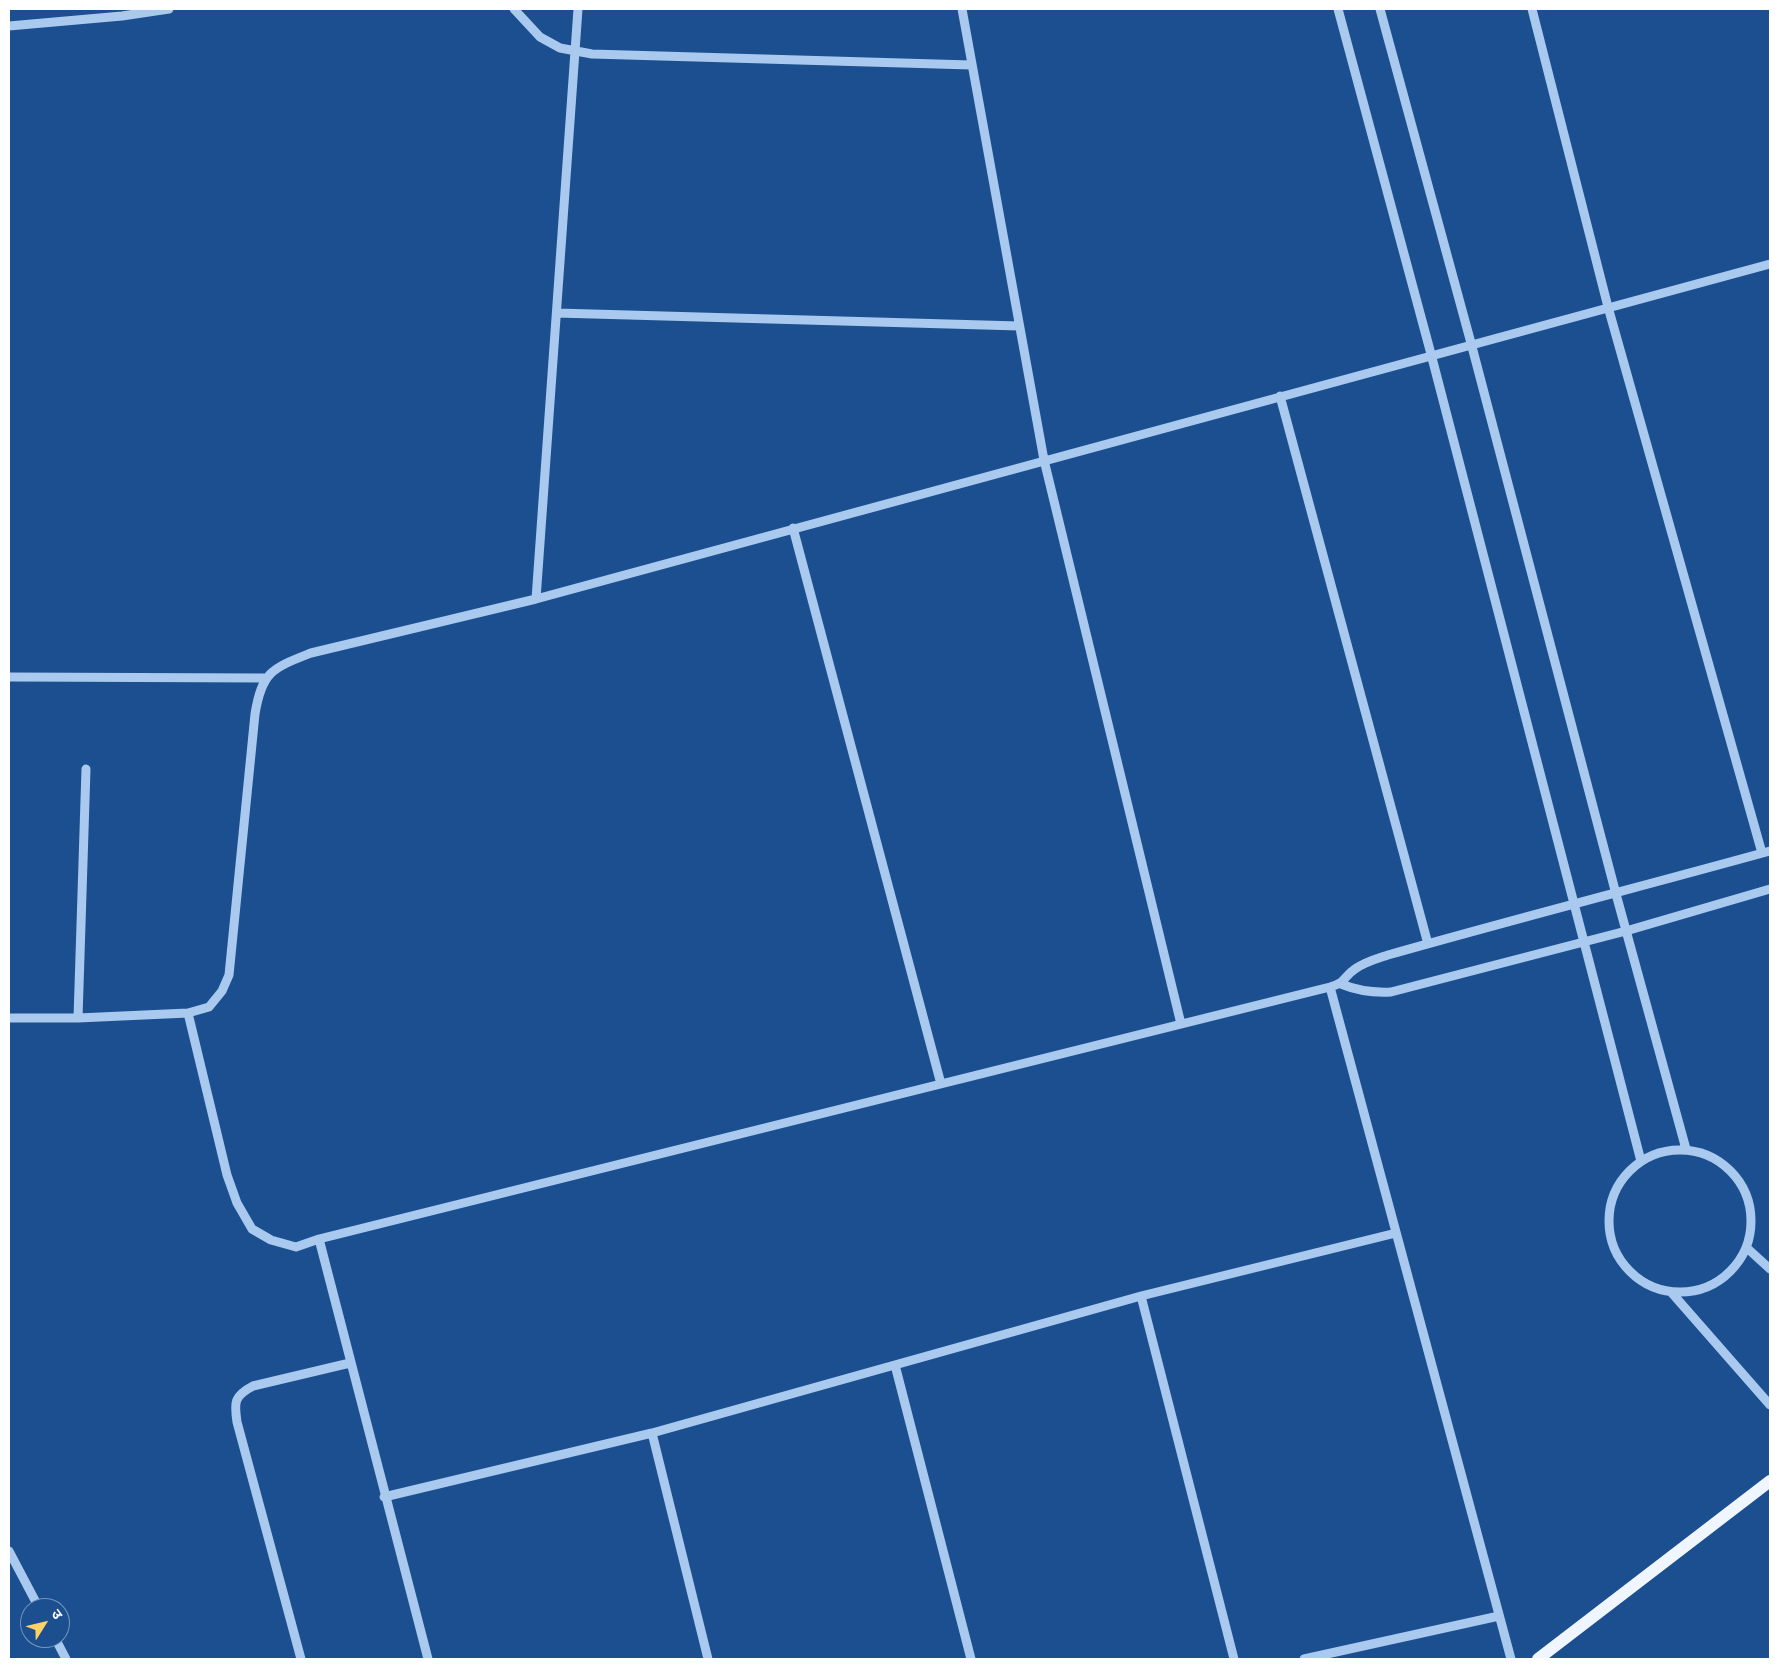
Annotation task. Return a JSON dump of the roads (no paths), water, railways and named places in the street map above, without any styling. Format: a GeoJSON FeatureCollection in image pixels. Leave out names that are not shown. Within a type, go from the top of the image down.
{"type":"FeatureCollection","features":[{"type":"Feature","properties":{"kind":"main road"},"geometry":{"type":"LineString","coordinates":[[1538,1659],[1770,1481]]}},
{"type":"Feature","properties":{"kind":"street"},"geometry":{"type":"LineString","coordinates":[[9,26],[122,16],[169,9]]}},
{"type":"Feature","properties":{"kind":"street"},"geometry":{"type":"LineString","coordinates":[[514,9],[540,37],[560,48],[592,54],[971,65]]}},
{"type":"Feature","properties":{"kind":"street"},"geometry":{"type":"LineString","coordinates":[[536,599],[578,9]]}},
{"type":"Feature","properties":{"kind":"street"},"geometry":{"type":"LineString","coordinates":[[962,9],[1044,460],[1181,1024]]}},
{"type":"Feature","properties":{"kind":"street"},"geometry":{"type":"LineString","coordinates":[[1338,9],[1431,354],[1640,1161]]}},
{"type":"Feature","properties":{"kind":"street"},"geometry":{"type":"LineString","coordinates":[[1380,9],[1472,344],[1616,894],[1686,1149]]}},
{"type":"Feature","properties":{"kind":"street"},"geometry":{"type":"LineString","coordinates":[[188,1013],[227,1175],[237,1203],[252,1229],[271,1240],[296,1247],[318,1239],[1330,987],[1340,984],[1353,970],[1369,962],[1574,903],[1616,894],[1766,852],[1608,307],[1532,9]]}},
{"type":"Feature","properties":{"kind":"street"},"geometry":{"type":"LineString","coordinates":[[9,1018],[78,1018],[188,1013],[209,1006],[222,991],[229,975],[258,695],[265,678],[280,666],[311,653],[536,599],[1431,354],[1770,264]]}},
{"type":"Feature","properties":{"kind":"street"},"geometry":{"type":"LineString","coordinates":[[556,313],[1019,326]]}},
{"type":"Feature","properties":{"kind":"street"},"geometry":{"type":"LineString","coordinates":[[1280,396],[1428,944]]}},
{"type":"Feature","properties":{"kind":"street"},"geometry":{"type":"LineString","coordinates":[[793,528],[941,1084]]}},
{"type":"Feature","properties":{"kind":"street"},"geometry":{"type":"LineString","coordinates":[[9,677],[265,678]]}},
{"type":"Feature","properties":{"kind":"street"},"geometry":{"type":"LineString","coordinates":[[78,1018],[86,769]]}},
{"type":"Feature","properties":{"kind":"street"},"geometry":{"type":"LineString","coordinates":[[1340,984],[1366,992],[1391,992],[1626,931],[1770,889]]}},
{"type":"Feature","properties":{"kind":"street"},"geometry":{"type":"LineString","coordinates":[[1330,987],[1511,1659]]}},
{"type":"Feature","properties":{"kind":"street"},"geometry":{"type":"LineString","coordinates":[[1686,1149],[1707,1154],[1727,1166],[1741,1183],[1750,1204],[1752,1226],[1747,1248],[1735,1268],[1716,1283],[1694,1291],[1671,1292],[1647,1284],[1627,1269],[1614,1248],[1609,1224],[1612,1200],[1623,1177],[1640,1161],[1662,1151],[1686,1149]]}},
{"type":"Feature","properties":{"kind":"street"},"geometry":{"type":"LineString","coordinates":[[384,1497],[652,1433],[1141,1296],[1396,1232]]}},
{"type":"Feature","properties":{"kind":"street"},"geometry":{"type":"LineString","coordinates":[[318,1239],[384,1497],[428,1659]]}},
{"type":"Feature","properties":{"kind":"street"},"geometry":{"type":"LineString","coordinates":[[1747,1248],[1770,1270]]}},
{"type":"Feature","properties":{"kind":"street"},"geometry":{"type":"LineString","coordinates":[[1671,1292],[1770,1406]]}},
{"type":"Feature","properties":{"kind":"street"},"geometry":{"type":"LineString","coordinates":[[1141,1296],[1234,1659]]}},
{"type":"Feature","properties":{"kind":"street"},"geometry":{"type":"LineString","coordinates":[[301,1659],[237,1422],[234,1404],[241,1392],[253,1386],[350,1363]]}},
{"type":"Feature","properties":{"kind":"street"},"geometry":{"type":"LineString","coordinates":[[895,1364],[971,1659]]}},
{"type":"Feature","properties":{"kind":"street"},"geometry":{"type":"LineString","coordinates":[[652,1433],[708,1659]]}},
{"type":"Feature","properties":{"kind":"street"},"geometry":{"type":"LineString","coordinates":[[9,1551],[34,1598]]}},
{"type":"Feature","properties":{"kind":"street"},"geometry":{"type":"LineString","coordinates":[[1304,1659],[1499,1616]]}}]}
